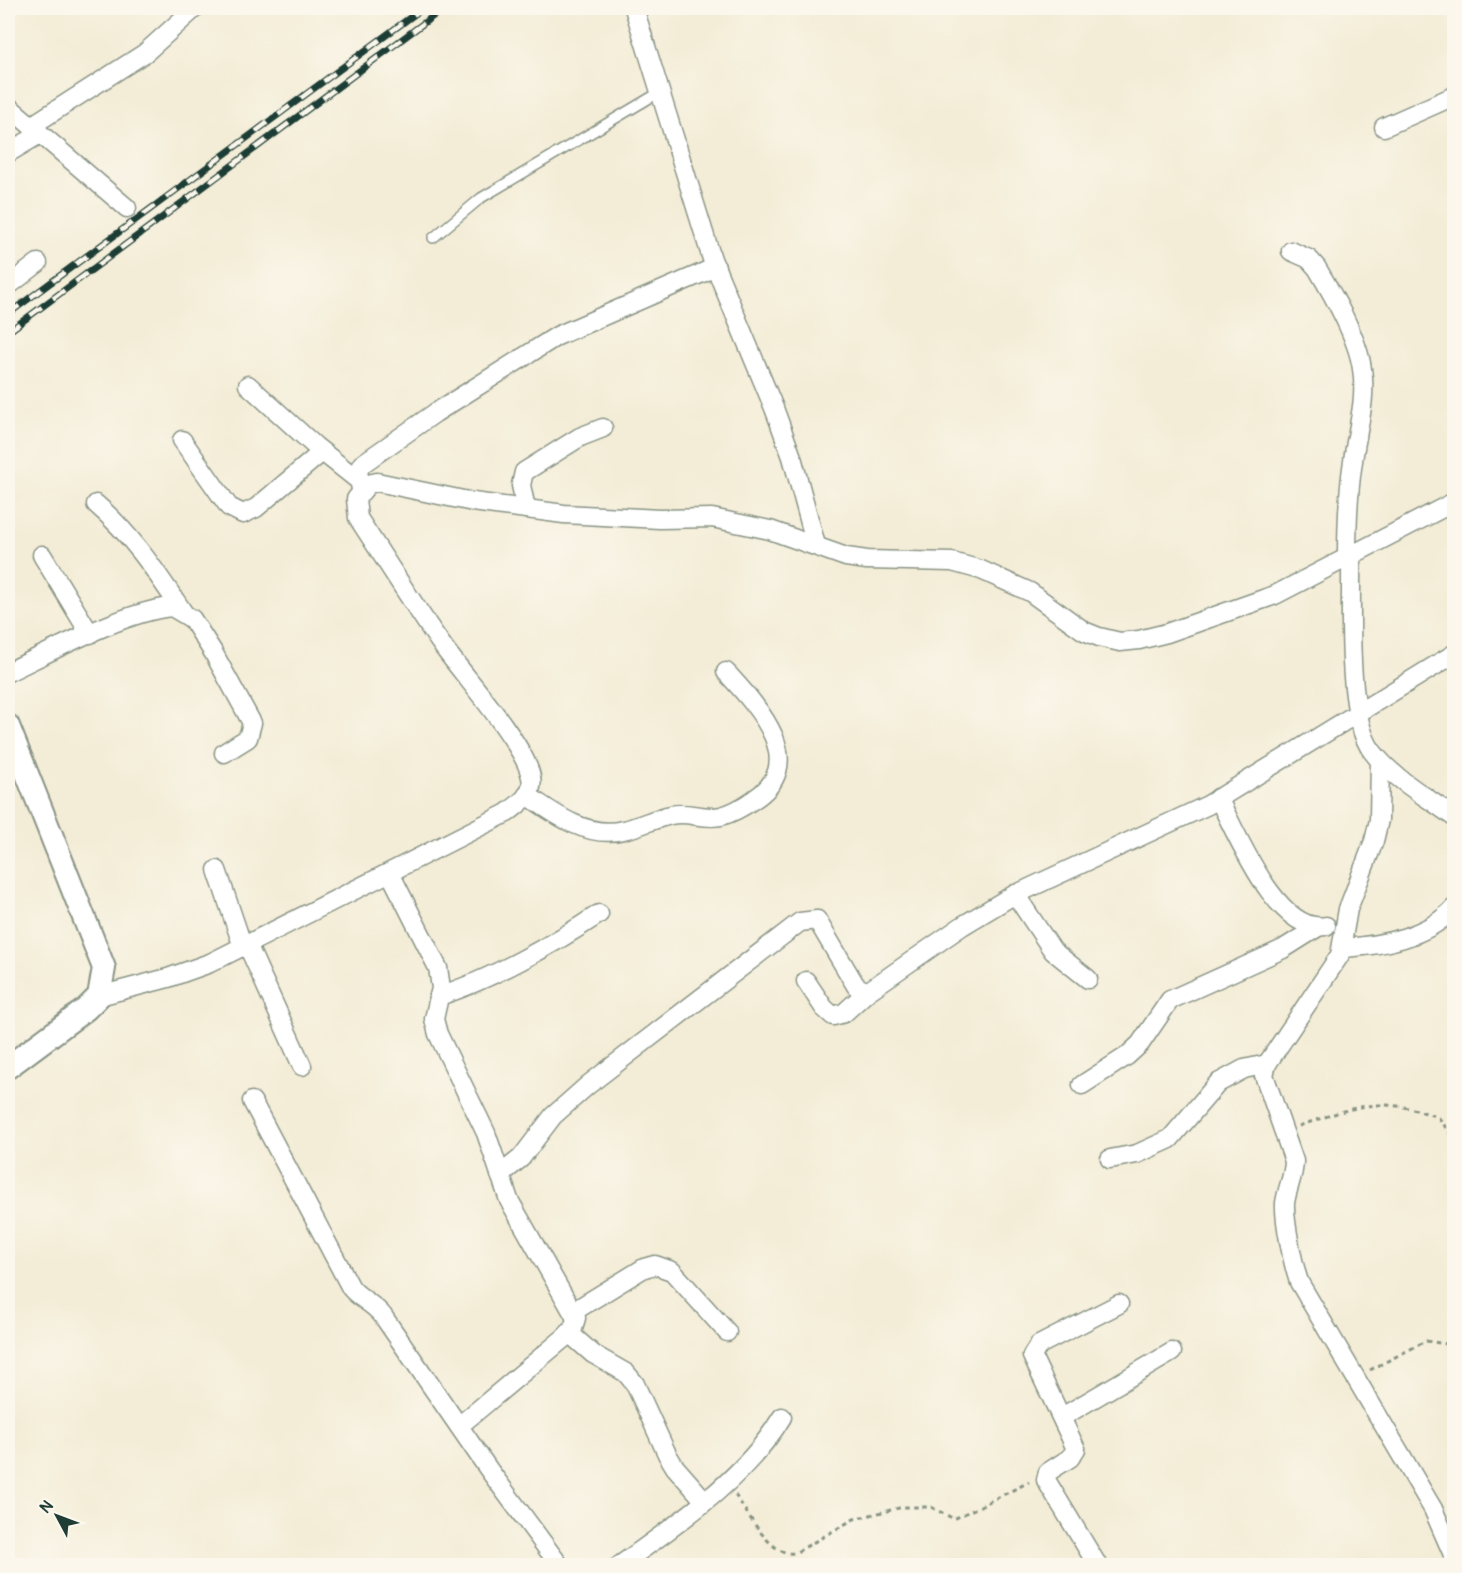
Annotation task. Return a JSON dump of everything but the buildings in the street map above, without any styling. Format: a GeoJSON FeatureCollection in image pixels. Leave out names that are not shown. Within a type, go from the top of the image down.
{"type":"FeatureCollection","features":[{"type":"Feature","properties":{"kind":"street"},"geometry":{"type":"LineString","coordinates":[[8,153],[35,130],[146,53],[195,8]]}},
{"type":"Feature","properties":{"kind":"street"},"geometry":{"type":"LineString","coordinates":[[634,8],[716,267],[792,457],[816,545]]}},
{"type":"Feature","properties":{"kind":"street"},"geometry":{"type":"LineString","coordinates":[[1384,127],[1455,96]]}},
{"type":"Feature","properties":{"kind":"street"},"geometry":{"type":"LineString","coordinates":[[8,106],[127,208]]}},
{"type":"Feature","properties":{"kind":"street"},"geometry":{"type":"LineString","coordinates":[[1291,251],[1309,259],[1317,268],[1355,344],[1362,367],[1364,387],[1346,518],[1358,714],[1364,738],[1380,761],[1455,817]]}},
{"type":"Feature","properties":{"kind":"street"},"geometry":{"type":"LineString","coordinates":[[8,286],[38,263]]}},
{"type":"Feature","properties":{"kind":"street"},"geometry":{"type":"LineString","coordinates":[[8,1067],[72,1022],[99,996],[168,978],[210,963],[507,813],[522,802],[531,789],[532,779],[527,765],[443,646],[358,518],[356,499],[362,464],[374,453],[528,353],[576,327],[716,267]]}},
{"type":"Feature","properties":{"kind":"street"},"geometry":{"type":"LineString","coordinates":[[248,385],[359,485],[377,482],[473,502],[526,509],[660,519],[712,519],[746,524],[846,556],[867,560],[952,562],[981,570],[1030,592],[1084,631],[1120,642],[1167,633],[1275,595],[1455,502]]}},
{"type":"Feature","properties":{"kind":"street"},"geometry":{"type":"LineString","coordinates":[[526,509],[521,485],[524,472],[580,437],[603,428]]}},
{"type":"Feature","properties":{"kind":"street"},"geometry":{"type":"LineString","coordinates":[[182,440],[229,507],[243,514],[256,508],[322,452]]}},
{"type":"Feature","properties":{"kind":"street"},"geometry":{"type":"LineString","coordinates":[[96,504],[123,529],[183,612]]}},
{"type":"Feature","properties":{"kind":"street"},"geometry":{"type":"LineString","coordinates":[[42,555],[90,634]]}},
{"type":"Feature","properties":{"kind":"street"},"geometry":{"type":"LineString","coordinates":[[8,672],[90,634],[162,608],[172,607],[192,619],[252,723],[248,738],[224,753]]}},
{"type":"Feature","properties":{"kind":"street"},"geometry":{"type":"LineString","coordinates":[[806,981],[824,1008],[833,1017],[844,1013],[867,992],[962,926],[1015,894],[1186,816],[1455,654]]}},
{"type":"Feature","properties":{"kind":"street"},"geometry":{"type":"LineString","coordinates":[[527,795],[555,814],[582,827],[603,831],[620,831],[670,815],[708,818],[737,811],[772,786],[778,768],[772,730],[758,707],[726,672]]}},
{"type":"Feature","properties":{"kind":"street"},"geometry":{"type":"LineString","coordinates":[[8,726],[97,946],[104,968],[99,996]]}},
{"type":"Feature","properties":{"kind":"street"},"geometry":{"type":"LineString","coordinates":[[1380,761],[1378,820],[1345,922],[1342,948],[1334,966],[1267,1064],[1264,1075],[1294,1161],[1294,1170],[1285,1203],[1294,1266],[1305,1295],[1432,1509],[1455,1557]]}},
{"type":"Feature","properties":{"kind":"street"},"geometry":{"type":"LineString","coordinates":[[1218,798],[1258,875],[1268,890],[1296,919],[1308,926],[1318,927],[1345,922]]}},
{"type":"Feature","properties":{"kind":"street"},"geometry":{"type":"LineString","coordinates":[[217,870],[245,946],[302,1066]]}},
{"type":"Feature","properties":{"kind":"street"},"geometry":{"type":"LineString","coordinates":[[390,873],[438,968],[441,979],[434,1019],[438,1034],[486,1133],[509,1200],[574,1311],[576,1324],[569,1333],[459,1426]]}},
{"type":"Feature","properties":{"kind":"street"},"geometry":{"type":"LineString","coordinates":[[1015,894],[1053,951],[1088,979]]}},
{"type":"Feature","properties":{"kind":"street"},"geometry":{"type":"LineString","coordinates":[[1342,948],[1380,944],[1400,939],[1433,926],[1455,908]]}},
{"type":"Feature","properties":{"kind":"street"},"geometry":{"type":"LineString","coordinates":[[439,996],[472,984],[575,930],[599,914]]}},
{"type":"Feature","properties":{"kind":"street"},"geometry":{"type":"LineString","coordinates":[[500,1175],[521,1158],[553,1116],[588,1084],[800,922],[817,920],[856,986],[867,992]]}},
{"type":"Feature","properties":{"kind":"street"},"geometry":{"type":"LineString","coordinates":[[1082,1085],[1140,1044],[1170,1000],[1283,949],[1318,927]]}},
{"type":"Feature","properties":{"kind":"street"},"geometry":{"type":"LineString","coordinates":[[1110,1159],[1137,1154],[1170,1139],[1218,1083],[1244,1069],[1267,1064]]}},
{"type":"Feature","properties":{"kind":"street"},"geometry":{"type":"LineString","coordinates":[[252,1101],[351,1288],[359,1296],[370,1301],[383,1316],[489,1470],[560,1566]]}},
{"type":"Feature","properties":{"kind":"street"},"geometry":{"type":"LineString","coordinates":[[574,1311],[644,1268],[655,1265],[672,1271],[727,1332]]}},
{"type":"Feature","properties":{"kind":"street"},"geometry":{"type":"LineString","coordinates":[[1098,1566],[1048,1484],[1046,1476],[1048,1472],[1070,1458],[1077,1449],[1034,1363],[1033,1352],[1040,1345],[1119,1304]]}},
{"type":"Feature","properties":{"kind":"street"},"geometry":{"type":"LineString","coordinates":[[569,1333],[593,1354],[626,1373],[635,1384],[671,1461],[704,1500]]}},
{"type":"Feature","properties":{"kind":"street"},"geometry":{"type":"LineString","coordinates":[[1062,1417],[1172,1352]]}},
{"type":"Feature","properties":{"kind":"street"},"geometry":{"type":"LineString","coordinates":[[619,1566],[725,1482],[771,1435],[782,1417]]}},
{"type":"Feature","properties":{"kind":"lane"},"geometry":{"type":"LineString","coordinates":[[433,238],[481,198],[660,92]]}},
{"type":"Feature","properties":{"kind":"path"},"geometry":{"type":"LineString","coordinates":[[1283,1131],[1362,1105],[1376,1104],[1439,1118],[1455,1139]]}},
{"type":"Feature","properties":{"kind":"path"},"geometry":{"type":"LineString","coordinates":[[1355,1377],[1426,1341],[1448,1346],[1455,1345]]}},
{"type":"Feature","properties":{"kind":"path"},"geometry":{"type":"LineString","coordinates":[[725,1482],[774,1548],[787,1554],[795,1553],[854,1519],[903,1508],[931,1507],[948,1517],[960,1517],[1048,1472]]}},
{"type":"Feature","properties":{"kind":"railway"},"geometry":{"type":"LineString","coordinates":[[8,314],[423,8]]}},
{"type":"Feature","properties":{"kind":"railway"},"geometry":{"type":"LineString","coordinates":[[8,332],[444,8]]}}]}
